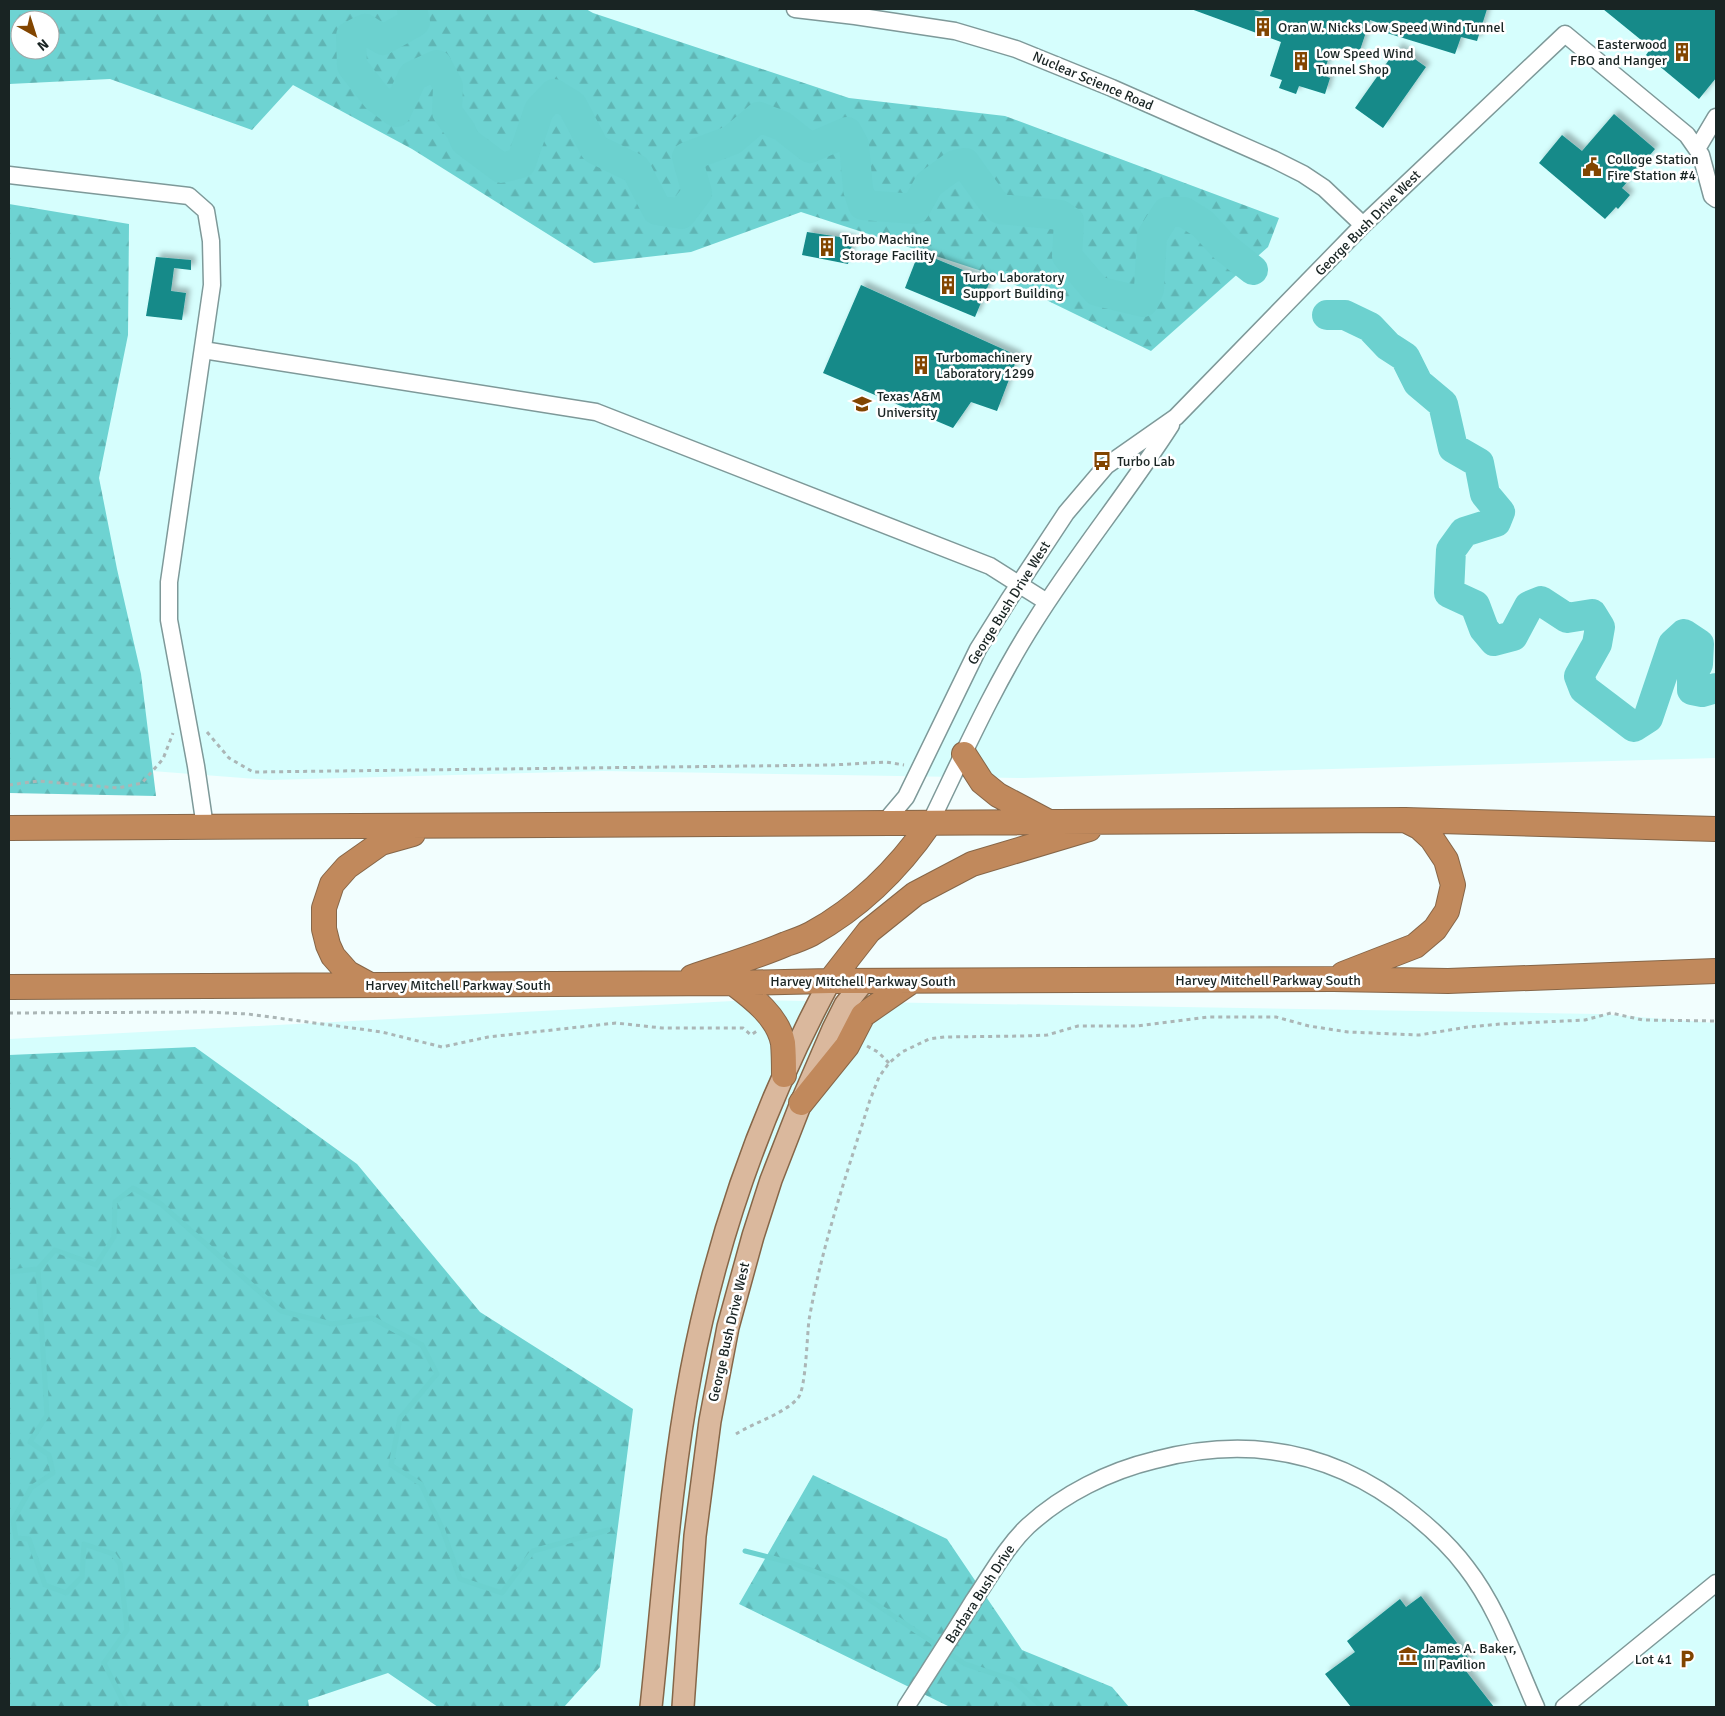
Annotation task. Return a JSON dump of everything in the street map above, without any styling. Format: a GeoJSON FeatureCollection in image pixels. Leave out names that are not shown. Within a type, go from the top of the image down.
{"type":"FeatureCollection","features":[{"type":"Feature","properties":{"kind":"highway"},"geometry":{"type":"LineString","coordinates":[[964,754],[982,782],[998,795],[1048,822]]}},
{"type":"Feature","properties":{"kind":"highway"},"geometry":{"type":"LineString","coordinates":[[9,828],[1405,820],[1716,829]]}},
{"type":"Feature","properties":{"kind":"highway"},"geometry":{"type":"LineString","coordinates":[[1332,979],[1415,946],[1435,929],[1447,910],[1453,885],[1446,860],[1432,839],[1418,827],[1405,820]]}},
{"type":"Feature","properties":{"kind":"highway"},"geometry":{"type":"LineString","coordinates":[[672,983],[765,953],[810,935],[848,911],[872,890],[916,844],[930,822]]}},
{"type":"Feature","properties":{"kind":"highway"},"geometry":{"type":"LineString","coordinates":[[830,981],[869,931],[914,894],[972,864],[1115,822]]}},
{"type":"Feature","properties":{"kind":"highway"},"geometry":{"type":"LineString","coordinates":[[370,985],[348,973],[333,956],[328,945],[324,929],[324,908],[332,884],[346,867],[381,843],[445,826]]}},
{"type":"Feature","properties":{"kind":"highway","name":"Harvey Mitchell Parkway South"},"geometry":{"type":"LineString","coordinates":[[9,987],[830,981],[1332,979],[1448,981],[1716,971]]}},
{"type":"Feature","properties":{"kind":"highway"},"geometry":{"type":"LineString","coordinates":[[801,1103],[847,1046],[863,1015],[912,981]]}},
{"type":"Feature","properties":{"kind":"highway"},"geometry":{"type":"LineString","coordinates":[[733,983],[754,1000],[773,1021],[782,1042],[784,1076]]}},
{"type":"Feature","properties":{"kind":"main road","name":"George Bush Drive West"},"geometry":{"type":"LineString","coordinates":[[651,1707],[669,1516],[696,1345],[718,1257],[768,1109],[810,1017],[830,981]]}},
{"type":"Feature","properties":{"kind":"main road","name":"George Bush Drive West"},"geometry":{"type":"LineString","coordinates":[[683,1707],[696,1536],[710,1420],[728,1327],[750,1245],[771,1180],[801,1103],[833,1029],[846,1005],[864,981]]}},
{"type":"Feature","properties":{"kind":"street","name":"Nuclear Science Road"},"geometry":{"type":"LineString","coordinates":[[795,9],[955,31],[1016,49],[1112,88],[1303,174],[1324,188],[1363,225]]}},
{"type":"Feature","properties":{"kind":"street","name":"George Bush Drive West"},"geometry":{"type":"LineString","coordinates":[[884,823],[906,797],[978,649],[1018,583],[1066,513],[1106,466],[1176,417],[1363,225],[1565,34],[1687,135],[1697,149]]}},
{"type":"Feature","properties":{"kind":"street"},"geometry":{"type":"LineString","coordinates":[[1716,117],[1697,149],[1701,155],[1712,196],[1716,199]]}},
{"type":"Feature","properties":{"kind":"street"},"geometry":{"type":"LineString","coordinates":[[9,175],[189,196],[206,211],[211,241],[212,285],[169,582],[170,620],[205,827]]}},
{"type":"Feature","properties":{"kind":"street"},"geometry":{"type":"LineString","coordinates":[[203,350],[596,412],[990,566],[1047,602]]}},
{"type":"Feature","properties":{"kind":"street","name":"George Bush Drive West"},"geometry":{"type":"LineString","coordinates":[[930,822],[1005,672],[1047,602],[1142,470],[1176,417]]}},
{"type":"Feature","properties":{"kind":"street","name":"Barbara Bush Drive"},"geometry":{"type":"LineString","coordinates":[[907,1706],[1000,1560],[1028,1527],[1049,1509],[1103,1478],[1136,1464],[1175,1454],[1229,1448],[1254,1449],[1309,1458],[1355,1476],[1388,1496],[1425,1524],[1454,1553],[1477,1582],[1497,1617],[1536,1707]]}},
{"type":"Feature","properties":{"kind":"street"},"geometry":{"type":"LineString","coordinates":[[1564,1707],[1716,1583]]}},
{"type":"Feature","properties":{"kind":"path"},"geometry":{"type":"LineString","coordinates":[[9,785],[38,781],[118,788],[142,783],[163,759],[174,732],[203,728],[229,758],[253,772],[832,765],[886,762],[906,766],[919,772]]}},
{"type":"Feature","properties":{"kind":"path"},"geometry":{"type":"LineString","coordinates":[[9,1013],[206,1012],[248,1014],[382,1032],[442,1047],[488,1037],[616,1023],[662,1028],[743,1028],[751,1035],[759,1029]]}},
{"type":"Feature","properties":{"kind":"path"},"geometry":{"type":"LineString","coordinates":[[736,1434],[786,1408],[799,1398],[804,1387],[809,1321],[821,1260],[870,1100],[879,1077],[889,1063],[902,1052],[929,1039],[1047,1035],[1078,1026],[1137,1026],[1208,1017],[1276,1017],[1309,1026],[1348,1032],[1419,1035],[1500,1024],[1585,1020],[1612,1013],[1643,1020],[1716,1021]]}},
{"type":"Feature","properties":{"kind":"path"},"geometry":{"type":"LineString","coordinates":[[864,1045],[878,1052],[889,1063]]}},
{"type":"Feature","properties":{"kind":"shaded area","name":"Texas A&M University"},"geometry":{"type":"Polygon","coordinates":[[[9,9],[1716,9],[1716,758],[1023,778],[603,771],[270,780],[9,760],[9,9]]]}},
{"type":"Feature","properties":{"kind":"shaded area"},"geometry":{"type":"Polygon","coordinates":[[[752,1000],[1599,1014],[1716,1023],[1716,1707],[9,1707],[9,1039],[752,1000]]]}},
{"type":"Feature","properties":{"kind":"green space"},"geometry":{"type":"Polygon","coordinates":[[[9,9],[586,9],[593,13],[849,98],[1005,116],[1279,218],[1268,247],[1151,351],[997,276],[801,212],[691,252],[594,263],[412,149],[293,85],[252,130],[110,79],[9,84],[9,9]]]}},
{"type":"Feature","properties":{"kind":"green space"},"geometry":{"type":"Polygon","coordinates":[[[9,204],[129,224],[128,335],[99,478],[141,674],[156,796],[9,793],[9,204]]]}},
{"type":"Feature","properties":{"kind":"green space"},"geometry":{"type":"Polygon","coordinates":[[[195,1047],[357,1164],[480,1312],[633,1409],[600,1667],[564,1707],[438,1707],[388,1673],[308,1700],[309,1707],[9,1707],[9,1055],[195,1047]]]}},
{"type":"Feature","properties":{"kind":"green space"},"geometry":{"type":"Polygon","coordinates":[[[813,1475],[947,1539],[1022,1650],[1112,1687],[1129,1707],[950,1707],[739,1604],[813,1475]]]}},
{"type":"Feature","properties":{"kind":"building"},"geometry":{"type":"Polygon","coordinates":[[[1191,9],[1250,9],[1261,12],[1266,9],[1487,9],[1477,41],[1461,37],[1455,54],[1377,30],[1379,23],[1370,20],[1358,56],[1332,48],[1323,75],[1330,78],[1325,94],[1299,86],[1296,94],[1279,88],[1282,80],[1270,76],[1281,42],[1191,9]]]}},
{"type":"Feature","properties":{"kind":"building","name":"Easterwood FBO and Hanger"},"geometry":{"type":"Polygon","coordinates":[[[1603,9],[1716,9],[1716,78],[1699,99],[1646,55],[1651,48],[1603,9]]]}},
{"type":"Feature","properties":{"kind":"building"},"geometry":{"type":"Polygon","coordinates":[[[1398,47],[1426,67],[1383,128],[1355,108],[1398,47]]]}},
{"type":"Feature","properties":{"kind":"building","name":"Colloge Station Fire Station #4"},"geometry":{"type":"Polygon","coordinates":[[[1614,114],[1655,149],[1622,188],[1630,195],[1618,209],[1616,207],[1605,219],[1539,163],[1562,135],[1582,151],[1614,114]]]}},
{"type":"Feature","properties":{"kind":"building","name":"Turbo Machine Storage Facility"},"geometry":{"type":"Polygon","coordinates":[[[807,232],[853,239],[848,264],[802,255],[807,232]]]}},
{"type":"Feature","properties":{"kind":"building","name":"Turbo Laboratory Support Building"},"geometry":{"type":"Polygon","coordinates":[[[919,252],[990,281],[975,317],[905,288],[919,252]]]}},
{"type":"Feature","properties":{"kind":"building"},"geometry":{"type":"Polygon","coordinates":[[[156,257],[191,260],[191,270],[174,268],[171,291],[186,293],[182,320],[146,316],[156,257]]]}},
{"type":"Feature","properties":{"kind":"building","name":"Turbomachinery Laboratory 1299"},"geometry":{"type":"Polygon","coordinates":[[[861,285],[1018,356],[997,411],[971,402],[953,428],[823,373],[861,285]]]}},
{"type":"Feature","properties":{"kind":"building","name":"James A. Baker, III Pavilion"},"geometry":{"type":"Polygon","coordinates":[[[1421,1596],[1470,1660],[1462,1666],[1494,1707],[1351,1707],[1325,1674],[1355,1652],[1347,1641],[1400,1599],[1406,1607],[1421,1596]]]}},
{"type":"Feature","properties":{"kind":"waterway"},"geometry":{"type":"LineString","coordinates":[[412,9],[415,22],[383,40],[365,29],[351,36],[352,66],[377,98],[396,112],[413,76],[437,65],[448,86],[447,112],[461,131],[465,141],[501,168],[521,163],[539,110],[554,94],[572,105],[595,149],[636,169],[657,210],[681,214],[697,193],[687,157],[732,140],[759,117],[782,126],[810,148],[847,132],[854,145],[858,189],[863,205],[915,209],[929,184],[955,165],[965,163],[1000,209],[1060,215],[1069,221],[1067,256],[1097,291],[1143,302],[1149,289],[1152,236],[1167,212],[1184,212],[1203,224],[1224,247],[1253,270]]}},
{"type":"Feature","properties":{"kind":"waterway"},"geometry":{"type":"LineString","coordinates":[[1327,315],[1345,315],[1370,327],[1388,346],[1405,357],[1418,383],[1443,404],[1453,448],[1479,463],[1485,494],[1500,512],[1496,522],[1464,532],[1451,550],[1449,593],[1475,605],[1484,629],[1494,641],[1513,636],[1529,606],[1541,601],[1567,618],[1592,614],[1600,627],[1597,644],[1579,676],[1584,689],[1634,727],[1648,718],[1673,644],[1684,634],[1699,644],[1698,664],[1692,675],[1692,690],[1702,692],[1716,688]]}},
{"type":"Feature","properties":{"kind":"waterway"},"geometry":{"type":"LineString","coordinates":[[38,1269],[55,1250],[96,1265],[114,1237],[115,1202],[133,1188],[161,1204],[281,1311],[332,1324],[372,1318],[422,1345],[437,1374],[400,1418],[391,1465],[421,1484],[442,1528],[460,1579],[502,1593],[533,1551],[608,1530]]}},
{"type":"Feature","properties":{"kind":"waterway"},"geometry":{"type":"LineString","coordinates":[[9,1272],[38,1269],[47,1415],[30,1442],[49,1455],[53,1473],[31,1488],[13,1520],[16,1538],[29,1539],[45,1585],[66,1593],[82,1577],[84,1544],[113,1554],[120,1564],[127,1630],[104,1663],[126,1707]]}},
{"type":"Feature","properties":{"kind":"waterway"},"geometry":{"type":"LineString","coordinates":[[745,1551],[792,1563],[843,1582],[965,1664],[1013,1680],[1042,1707]]}},
{"type":"Feature","properties":{"kind":"place","name":"Oran W. Nicks Low Speed Wind Tunnel"},"geometry":{"type":"Point","coordinates":[1263,27]}},
{"type":"Feature","properties":{"kind":"place","name":"Easterwood FBO and Hanger"},"geometry":{"type":"Point","coordinates":[1682,52]}},
{"type":"Feature","properties":{"kind":"place","name":"Low Speed Wind Tunnel Shop"},"geometry":{"type":"Point","coordinates":[1301,61]}},
{"type":"Feature","properties":{"kind":"place","name":"Colloge Station Fire Station #4"},"geometry":{"type":"Point","coordinates":[1592,167]}},
{"type":"Feature","properties":{"kind":"place","name":"Turbo Machine Storage Facility"},"geometry":{"type":"Point","coordinates":[827,247]}},
{"type":"Feature","properties":{"kind":"place","name":"Turbo Laboratory Support Building"},"geometry":{"type":"Point","coordinates":[948,285]}},
{"type":"Feature","properties":{"kind":"place","name":"Turbomachinery Laboratory 1299"},"geometry":{"type":"Point","coordinates":[921,365]}},
{"type":"Feature","properties":{"kind":"place","name":"Texas A&M University"},"geometry":{"type":"Point","coordinates":[862,404]}},
{"type":"Feature","properties":{"kind":"place","name":"Turbo Lab"},"geometry":{"type":"Point","coordinates":[1102,461]}},
{"type":"Feature","properties":{"kind":"place","name":"James A. Baker, III Pavilion"},"geometry":{"type":"Point","coordinates":[1408,1656]}},
{"type":"Feature","properties":{"kind":"place","name":"Lot 41"},"geometry":{"type":"Point","coordinates":[1687,1659]}}]}
